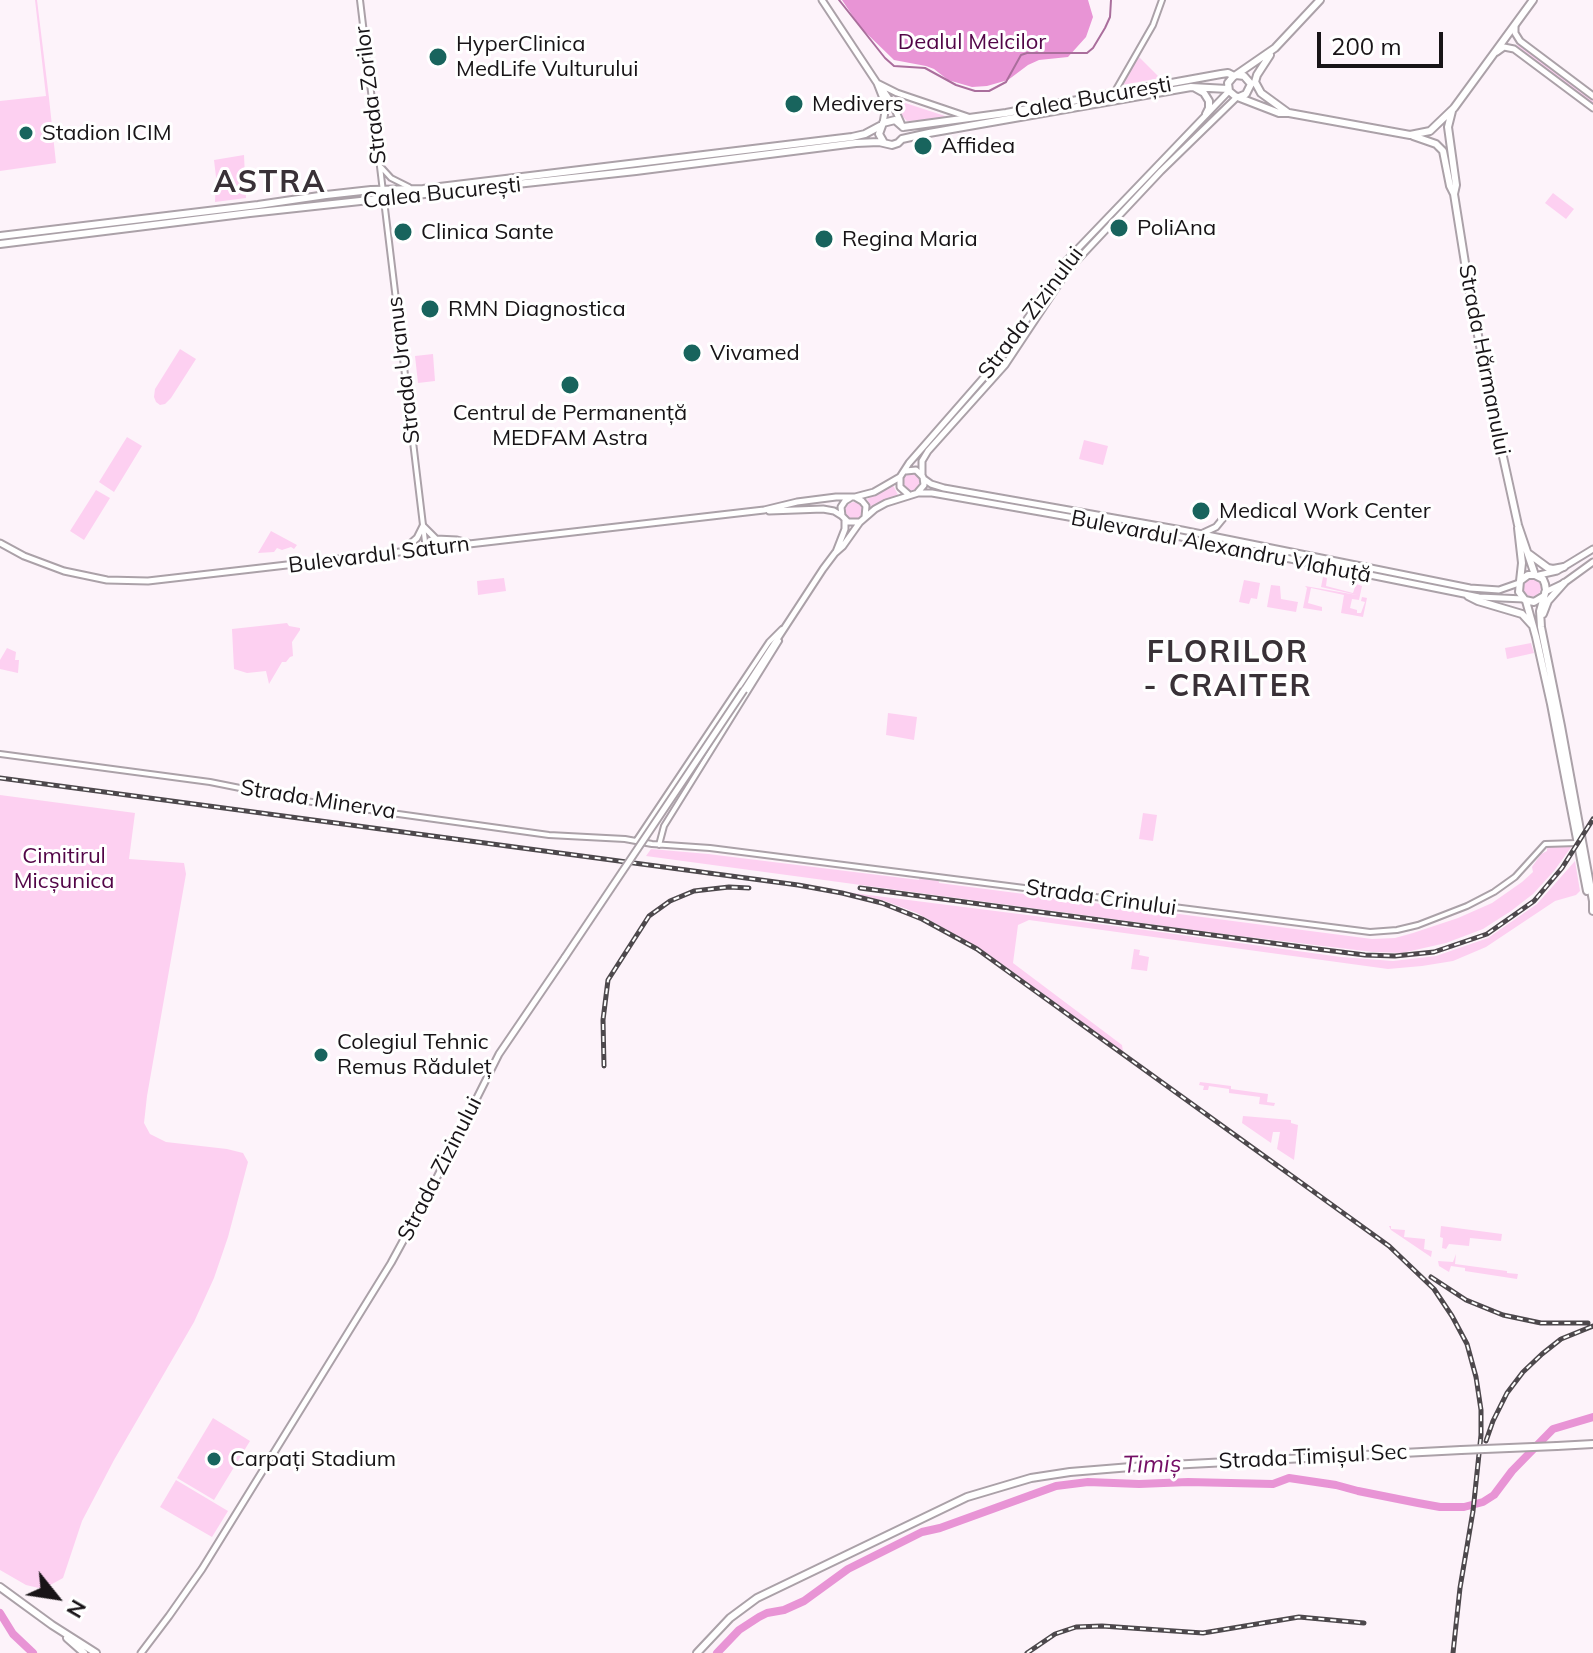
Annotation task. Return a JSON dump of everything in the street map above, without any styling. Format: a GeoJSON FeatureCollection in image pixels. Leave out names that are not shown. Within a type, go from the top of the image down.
{"type":"FeatureCollection","features":[{"type":"Feature","properties":{"kind":"main road"},"geometry":{"type":"LineString","coordinates":[[822,0],[890,99],[904,132],[902,139],[895,144],[885,143],[879,134],[886,106],[877,83]]}},
{"type":"Feature","properties":{"kind":"main road"},"geometry":{"type":"LineString","coordinates":[[1289,113],[1261,93],[1255,82],[1275,48],[1320,0]]}},
{"type":"Feature","properties":{"kind":"main road"},"geometry":{"type":"LineString","coordinates":[[1410,135],[1430,131],[1454,108],[1533,0]]}},
{"type":"Feature","properties":{"kind":"main road"},"geometry":{"type":"LineString","coordinates":[[1515,24],[1514,30],[1520,41],[1593,96]]}},
{"type":"Feature","properties":{"kind":"main road"},"geometry":{"type":"LineString","coordinates":[[1514,49],[1514,44],[1520,41]]}},
{"type":"Feature","properties":{"kind":"main road"},"geometry":{"type":"LineString","coordinates":[[1490,58],[1504,47],[1514,49],[1593,108]]}},
{"type":"Feature","properties":{"kind":"main road"},"geometry":{"type":"LineString","coordinates":[[1235,75],[1244,76],[1251,84],[1249,92],[1238,97],[1229,90],[1228,83],[1235,75],[1275,48]]}},
{"type":"Feature","properties":{"kind":"main road","name":"Calea București"},"geometry":{"type":"LineString","coordinates":[[902,126],[973,118],[1221,74],[1235,75]]}},
{"type":"Feature","properties":{"kind":"main road"},"geometry":{"type":"LineString","coordinates":[[877,83],[914,100],[973,118]]}},
{"type":"Feature","properties":{"kind":"main road"},"geometry":{"type":"LineString","coordinates":[[1191,87],[1207,97],[1209,108],[1206,114]]}},
{"type":"Feature","properties":{"kind":"main road","name":"Calea București"},"geometry":{"type":"LineString","coordinates":[[902,139],[1191,87],[1229,90]]}},
{"type":"Feature","properties":{"kind":"main road","name":"Strada Zizinului"},"geometry":{"type":"LineString","coordinates":[[905,471],[1000,359],[1067,260],[1229,90]]}},
{"type":"Feature","properties":{"kind":"main road","name":"Strada Hărmanului"},"geometry":{"type":"LineString","coordinates":[[1238,97],[1279,113],[1410,135],[1436,144],[1443,151],[1454,194],[1483,365],[1518,525],[1536,575]]}},
{"type":"Feature","properties":{"kind":"main road","name":"Strada Zizinului"},"geometry":{"type":"LineString","coordinates":[[923,477],[921,465],[926,454],[1005,365],[1076,260],[1161,171],[1238,97]]}},
{"type":"Feature","properties":{"kind":"main road","name":"Strada Hărmanului"},"geometry":{"type":"LineString","coordinates":[[1454,108],[1448,127],[1456,185],[1454,194]]}},
{"type":"Feature","properties":{"kind":"main road"},"geometry":{"type":"LineString","coordinates":[[882,124],[891,120],[902,126]]}},
{"type":"Feature","properties":{"kind":"main road","name":"Calea București"},"geometry":{"type":"LineString","coordinates":[[0,236],[326,195],[423,189],[852,137],[865,134],[882,124]]}},
{"type":"Feature","properties":{"kind":"main road","name":"Calea București"},"geometry":{"type":"LineString","coordinates":[[0,244],[872,141],[885,143]]}},
{"type":"Feature","properties":{"kind":"main road"},"geometry":{"type":"LineString","coordinates":[[862,520],[866,506],[862,501],[853,498],[843,504],[841,510],[844,518],[852,523],[862,520],[880,506],[918,493],[923,477],[914,470],[905,471],[900,477],[900,487],[909,494]]}},
{"type":"Feature","properties":{"kind":"main road","name":"Bulevardul Saturn"},"geometry":{"type":"LineString","coordinates":[[0,543],[64,571],[128,581],[166,579],[764,510],[836,497],[853,498],[874,492],[900,477]]}},
{"type":"Feature","properties":{"kind":"main road","name":"Bulevardul Alexandru Vlahuță"},"geometry":{"type":"LineString","coordinates":[[923,477],[931,484],[944,488],[1201,534],[1470,588],[1499,590],[1520,582]]}},
{"type":"Feature","properties":{"kind":"main road","name":"Bulevardul Alexandru Vlahuță"},"geometry":{"type":"LineString","coordinates":[[918,493],[1208,542],[1468,596],[1525,600]]}},
{"type":"Feature","properties":{"kind":"main road","name":"Bulevardul Saturn"},"geometry":{"type":"LineString","coordinates":[[764,510],[826,510],[844,518]]}},
{"type":"Feature","properties":{"kind":"main road"},"geometry":{"type":"LineString","coordinates":[[1201,534],[1216,527],[1225,516]]}},
{"type":"Feature","properties":{"kind":"main road","name":"Strada Zizinului"},"geometry":{"type":"LineString","coordinates":[[143,1653],[216,1548],[391,1263],[499,1054],[835,553],[845,529],[844,518]]}},
{"type":"Feature","properties":{"kind":"main road","name":"Strada Zizinului"},"geometry":{"type":"LineString","coordinates":[[835,553],[862,520]]}},
{"type":"Feature","properties":{"kind":"main road","name":"Strada Hărmanului"},"geometry":{"type":"LineString","coordinates":[[1518,525],[1522,563],[1520,582]]}},
{"type":"Feature","properties":{"kind":"main road"},"geometry":{"type":"LineString","coordinates":[[400,553],[417,538],[423,526],[436,539],[471,544]]}},
{"type":"Feature","properties":{"kind":"main road"},"geometry":{"type":"LineString","coordinates":[[1593,549],[1552,574],[1528,575],[1520,582],[1519,592],[1525,600],[1535,631],[1589,903],[1593,910]]}},
{"type":"Feature","properties":{"kind":"main road"},"geometry":{"type":"LineString","coordinates":[[1527,553],[1548,568],[1564,567]]}},
{"type":"Feature","properties":{"kind":"main road"},"geometry":{"type":"LineString","coordinates":[[1525,600],[1534,602],[1593,562]]}},
{"type":"Feature","properties":{"kind":"main road"},"geometry":{"type":"LineString","coordinates":[[1536,575],[1544,582],[1541,621],[1593,910]]}},
{"type":"Feature","properties":{"kind":"main road"},"geometry":{"type":"LineString","coordinates":[[1541,621],[1548,601],[1564,583]]}},
{"type":"Feature","properties":{"kind":"main road"},"geometry":{"type":"LineString","coordinates":[[1468,596],[1522,614],[1535,631]]}},
{"type":"Feature","properties":{"kind":"main road","name":"Strada Timișul Sec"},"geometry":{"type":"LineString","coordinates":[[697,1653],[728,1620],[752,1601],[967,1497],[1031,1478],[1131,1467],[1593,1444]]}},
{"type":"Feature","properties":{"kind":"main road"},"geometry":{"type":"LineString","coordinates":[[0,1587],[96,1653]]}},
{"type":"Feature","properties":{"kind":"main road"},"geometry":{"type":"LineString","coordinates":[[52,1625],[84,1653]]}},
{"type":"Feature","properties":{"kind":"street","name":"Strada Zorilor"},"geometry":{"type":"LineString","coordinates":[[360,0],[382,190]]}},
{"type":"Feature","properties":{"kind":"street"},"geometry":{"type":"LineString","coordinates":[[1114,93],[1153,25],[1162,0]]}},
{"type":"Feature","properties":{"kind":"street"},"geometry":{"type":"LineString","coordinates":[[379,161],[387,175],[396,181],[423,189]]}},
{"type":"Feature","properties":{"kind":"street","name":"Strada Uranus"},"geometry":{"type":"LineString","coordinates":[[382,190],[426,550]]}},
{"type":"Feature","properties":{"kind":"street","name":"Strada Zizinului"},"geometry":{"type":"LineString","coordinates":[[659,845],[664,826],[790,620]]}},
{"type":"Feature","properties":{"kind":"street","name":"Strada Zizinului"},"geometry":{"type":"LineString","coordinates":[[636,841],[769,642],[790,620]]}},
{"type":"Feature","properties":{"kind":"street","name":"Strada Minerva"},"geometry":{"type":"LineString","coordinates":[[0,754],[210,782],[357,809],[549,835],[636,841]]}},
{"type":"Feature","properties":{"kind":"street","name":"Strada Crinului"},"geometry":{"type":"LineString","coordinates":[[636,841],[810,860],[1370,932],[1418,925],[1483,898],[1524,870],[1545,844],[1577,843]]}},
{"type":"Feature","properties":{"kind":"green space","name":"Stadion ICIM"},"geometry":{"type":"Polygon","coordinates":[[[35,0],[56,163],[0,171],[0,101],[46,96],[35,0]]]}},
{"type":"Feature","properties":{"kind":"green space","name":"Dealul Melcilor"},"geometry":{"type":"Polygon","coordinates":[[[842,0],[1088,0],[1093,17],[1086,37],[1068,57],[1039,60],[1008,80],[972,87],[948,80],[926,66],[894,60],[860,27],[842,0]]]}},
{"type":"Feature","properties":{"kind":"green space"},"geometry":{"type":"Polygon","coordinates":[[[1517,46],[1593,101],[1593,104],[1517,46]]]}},
{"type":"Feature","properties":{"kind":"green space"},"geometry":{"type":"Polygon","coordinates":[[[1138,56],[1160,78],[1122,85],[1138,56]]]}},
{"type":"Feature","properties":{"kind":"green space"},"geometry":{"type":"Polygon","coordinates":[[[896,100],[945,116],[945,119],[907,121],[900,114],[896,100]]]}},
{"type":"Feature","properties":{"kind":"green space"},"geometry":{"type":"Polygon","coordinates":[[[244,155],[246,198],[215,202],[214,160],[244,155]]]}},
{"type":"Feature","properties":{"kind":"green space"},"geometry":{"type":"Polygon","coordinates":[[[1553,193],[1574,209],[1566,219],[1545,203],[1553,193]]]}},
{"type":"Feature","properties":{"kind":"green space"},"geometry":{"type":"Polygon","coordinates":[[[180,349],[196,359],[171,398],[160,405],[154,397],[155,389],[180,349]]]}},
{"type":"Feature","properties":{"kind":"green space"},"geometry":{"type":"Polygon","coordinates":[[[433,354],[435,381],[418,383],[415,356],[433,354]]]}},
{"type":"Feature","properties":{"kind":"green space"},"geometry":{"type":"Polygon","coordinates":[[[127,437],[142,446],[114,492],[99,482],[127,437]]]}},
{"type":"Feature","properties":{"kind":"green space"},"geometry":{"type":"Polygon","coordinates":[[[1084,440],[1108,446],[1103,465],[1079,459],[1084,440]]]}},
{"type":"Feature","properties":{"kind":"green space"},"geometry":{"type":"Polygon","coordinates":[[[912,473],[921,482],[912,491],[903,482],[912,473]]]}},
{"type":"Feature","properties":{"kind":"green space"},"geometry":{"type":"Polygon","coordinates":[[[893,485],[898,495],[872,509],[867,499],[893,485]]]}},
{"type":"Feature","properties":{"kind":"green space"},"geometry":{"type":"Polygon","coordinates":[[[96,490],[110,498],[84,540],[70,531],[96,490]]]}},
{"type":"Feature","properties":{"kind":"green space"},"geometry":{"type":"Polygon","coordinates":[[[850,502],[858,502],[863,511],[861,518],[850,520],[845,515],[845,507],[850,502]]]}},
{"type":"Feature","properties":{"kind":"green space"},"geometry":{"type":"Polygon","coordinates":[[[271,531],[297,545],[294,549],[277,548],[274,552],[258,553],[271,531]]]}},
{"type":"Feature","properties":{"kind":"green space"},"geometry":{"type":"Polygon","coordinates":[[[1323,577],[1327,578],[1326,586],[1353,593],[1356,584],[1362,586],[1359,600],[1352,599],[1350,608],[1361,613],[1365,602],[1361,601],[1362,597],[1367,598],[1363,617],[1341,613],[1344,595],[1311,588],[1308,603],[1322,607],[1322,611],[1303,608],[1305,586],[1357,595],[1321,587],[1323,577]]]}},
{"type":"Feature","properties":{"kind":"green space"},"geometry":{"type":"Polygon","coordinates":[[[504,578],[506,591],[478,595],[477,581],[504,578]]]}},
{"type":"Feature","properties":{"kind":"green space"},"geometry":{"type":"Polygon","coordinates":[[[1532,579],[1541,588],[1532,597],[1523,588],[1532,579]]]}},
{"type":"Feature","properties":{"kind":"green space"},"geometry":{"type":"Polygon","coordinates":[[[1244,580],[1260,583],[1257,599],[1251,598],[1249,604],[1239,602],[1244,580]]]}},
{"type":"Feature","properties":{"kind":"green space"},"geometry":{"type":"Polygon","coordinates":[[[1271,585],[1280,586],[1281,599],[1298,602],[1296,612],[1267,607],[1271,585]]]}},
{"type":"Feature","properties":{"kind":"green space"},"geometry":{"type":"Polygon","coordinates":[[[287,623],[300,628],[292,642],[293,656],[282,662],[269,684],[266,671],[247,673],[234,669],[232,629],[287,623]]]}},
{"type":"Feature","properties":{"kind":"green space"},"geometry":{"type":"Polygon","coordinates":[[[1531,643],[1534,653],[1507,659],[1505,648],[1531,643]]]}},
{"type":"Feature","properties":{"kind":"green space"},"geometry":{"type":"Polygon","coordinates":[[[7,648],[16,652],[18,673],[0,669],[0,660],[7,648]]]}},
{"type":"Feature","properties":{"kind":"green space"},"geometry":{"type":"Polygon","coordinates":[[[888,713],[917,717],[914,740],[886,735],[888,713]]]}},
{"type":"Feature","properties":{"kind":"green space","name":"Cimitirul Micșunica"},"geometry":{"type":"Polygon","coordinates":[[[0,795],[135,813],[129,859],[184,863],[186,874],[144,1123],[150,1134],[166,1142],[227,1149],[243,1153],[248,1162],[228,1237],[194,1322],[82,1521],[63,1578],[43,1589],[26,1585],[0,1570],[0,795]]]}},
{"type":"Feature","properties":{"kind":"green space"},"geometry":{"type":"Polygon","coordinates":[[[1143,813],[1157,815],[1153,841],[1139,839],[1143,813]]]}},
{"type":"Feature","properties":{"kind":"green space"},"geometry":{"type":"Polygon","coordinates":[[[1572,846],[1533,894],[1483,929],[1446,943],[1402,953],[1224,934],[646,856],[651,849],[919,880],[920,875],[938,878],[939,883],[1372,939],[1413,933],[1492,903],[1533,872],[1532,867],[1547,847],[1572,846]]]}},
{"type":"Feature","properties":{"kind":"green space"},"geometry":{"type":"Polygon","coordinates":[[[1575,861],[1580,891],[1576,895],[1555,901],[1486,947],[1453,961],[1422,966],[1388,969],[1029,920],[1018,925],[1013,963],[1122,1045],[1123,1052],[988,954],[956,935],[917,913],[885,901],[845,892],[1341,957],[1393,961],[1436,956],[1488,938],[1537,904],[1575,861]]]}},
{"type":"Feature","properties":{"kind":"green space"},"geometry":{"type":"Polygon","coordinates":[[[1134,949],[1140,950],[1139,955],[1149,957],[1147,971],[1131,969],[1134,949]]]}},
{"type":"Feature","properties":{"kind":"green space"},"geometry":{"type":"Polygon","coordinates":[[[1200,1082],[1268,1094],[1267,1102],[1275,1103],[1274,1106],[1259,1104],[1260,1097],[1229,1093],[1229,1089],[1209,1086],[1208,1090],[1203,1090],[1200,1082]]]}},
{"type":"Feature","properties":{"kind":"green space"},"geometry":{"type":"Polygon","coordinates":[[[1243,1116],[1291,1120],[1291,1123],[1298,1125],[1294,1160],[1277,1149],[1280,1132],[1273,1132],[1271,1143],[1242,1123],[1243,1116]]]}},
{"type":"Feature","properties":{"kind":"green space"},"geometry":{"type":"Polygon","coordinates":[[[1389,1226],[1391,1229],[1405,1230],[1404,1237],[1425,1239],[1424,1249],[1432,1251],[1431,1257],[1391,1230],[1389,1226]]]}},
{"type":"Feature","properties":{"kind":"green space"},"geometry":{"type":"Polygon","coordinates":[[[1441,1226],[1502,1234],[1501,1241],[1470,1238],[1469,1246],[1449,1244],[1446,1249],[1442,1248],[1441,1226]]]}},
{"type":"Feature","properties":{"kind":"green space"},"geometry":{"type":"Polygon","coordinates":[[[1456,1254],[1455,1264],[1507,1271],[1518,1274],[1517,1279],[1451,1266],[1449,1272],[1439,1266],[1438,1261],[1453,1262],[1456,1254]]]}},
{"type":"Feature","properties":{"kind":"green space","name":"Carpați Stadium"},"geometry":{"type":"Polygon","coordinates":[[[213,1418],[250,1441],[214,1500],[177,1478],[213,1418]]]}},
{"type":"Feature","properties":{"kind":"green space"},"geometry":{"type":"Polygon","coordinates":[[[176,1480],[228,1511],[212,1537],[160,1507],[176,1480]]]}},
{"type":"Feature","properties":{"kind":"waterway"},"geometry":{"type":"LineString","coordinates":[[839,0],[894,66],[925,68],[956,85],[975,91],[989,91],[1006,82],[1021,55],[1087,53],[1110,17],[1111,0]]}},
{"type":"Feature","properties":{"kind":"waterway","name":"Timiș"},"geometry":{"type":"LineString","coordinates":[[717,1653],[739,1630],[759,1617],[804,1601],[848,1569],[922,1532],[1056,1486],[1088,1482],[1273,1484],[1289,1478],[1440,1507],[1464,1507],[1483,1502],[1494,1495],[1512,1471],[1553,1429],[1593,1417]]}},
{"type":"Feature","properties":{"kind":"waterway","name":"Timiș"},"geometry":{"type":"LineString","coordinates":[[0,1613],[13,1634],[33,1653]]}},
{"type":"Feature","properties":{"kind":"railway"},"geometry":{"type":"LineString","coordinates":[[0,778],[798,885],[882,903],[922,919],[977,949],[1389,1246],[1434,1289],[1467,1344],[1481,1410],[1473,1511],[1453,1653]]}},
{"type":"Feature","properties":{"kind":"railway"},"geometry":{"type":"LineString","coordinates":[[860,888],[1317,949],[1395,956],[1434,952],[1487,934],[1534,901],[1562,868],[1593,819]]}},
{"type":"Feature","properties":{"kind":"railway"},"geometry":{"type":"LineString","coordinates":[[604,1066],[603,1020],[608,980],[649,916],[670,901],[694,891],[749,888]]}},
{"type":"Feature","properties":{"kind":"railway"},"geometry":{"type":"LineString","coordinates":[[1431,1277],[1466,1300],[1503,1315],[1541,1323],[1588,1323]]}},
{"type":"Feature","properties":{"kind":"railway"},"geometry":{"type":"LineString","coordinates":[[1486,1441],[1507,1393],[1523,1372],[1561,1339],[1593,1326]]}},
{"type":"Feature","properties":{"kind":"railway"},"geometry":{"type":"LineString","coordinates":[[1027,1653],[1055,1634],[1076,1627],[1203,1633],[1299,1617],[1364,1623]]}},
{"type":"Feature","properties":{"kind":"place","name":"HyperClinica MedLife Vulturului"},"geometry":{"type":"Point","coordinates":[438,57]}},
{"type":"Feature","properties":{"kind":"place","name":"Medivers"},"geometry":{"type":"Point","coordinates":[794,104]}},
{"type":"Feature","properties":{"kind":"place","name":"Stadion ICIM"},"geometry":{"type":"Point","coordinates":[26,133]}},
{"type":"Feature","properties":{"kind":"place","name":"Affidea"},"geometry":{"type":"Point","coordinates":[923,146]}},
{"type":"Feature","properties":{"kind":"place","name":"PoliAna"},"geometry":{"type":"Point","coordinates":[1119,228]}},
{"type":"Feature","properties":{"kind":"place","name":"Clinica Sante"},"geometry":{"type":"Point","coordinates":[403,232]}},
{"type":"Feature","properties":{"kind":"place","name":"Regina Maria"},"geometry":{"type":"Point","coordinates":[824,239]}},
{"type":"Feature","properties":{"kind":"place","name":"RMN Diagnostica"},"geometry":{"type":"Point","coordinates":[430,309]}},
{"type":"Feature","properties":{"kind":"place","name":"Vivamed"},"geometry":{"type":"Point","coordinates":[692,353]}},
{"type":"Feature","properties":{"kind":"place","name":"Centrul de Permanență MEDFAM Astra"},"geometry":{"type":"Point","coordinates":[570,385]}},
{"type":"Feature","properties":{"kind":"place","name":"Medical Work Center"},"geometry":{"type":"Point","coordinates":[1201,511]}},
{"type":"Feature","properties":{"kind":"place","name":"Colegiul Tehnic Remus Răduleț"},"geometry":{"type":"Point","coordinates":[321,1055]}},
{"type":"Feature","properties":{"kind":"place","name":"Carpați Stadium"},"geometry":{"type":"Point","coordinates":[214,1459]}},
{"type":"Feature","properties":{"kind":"district","name":"ASTRA"},"geometry":{"type":"Point","coordinates":[270,183]}},
{"type":"Feature","properties":{"kind":"district","name":"FLORILOR - CRAITER"},"geometry":{"type":"Point","coordinates":[1228,670]}}]}
